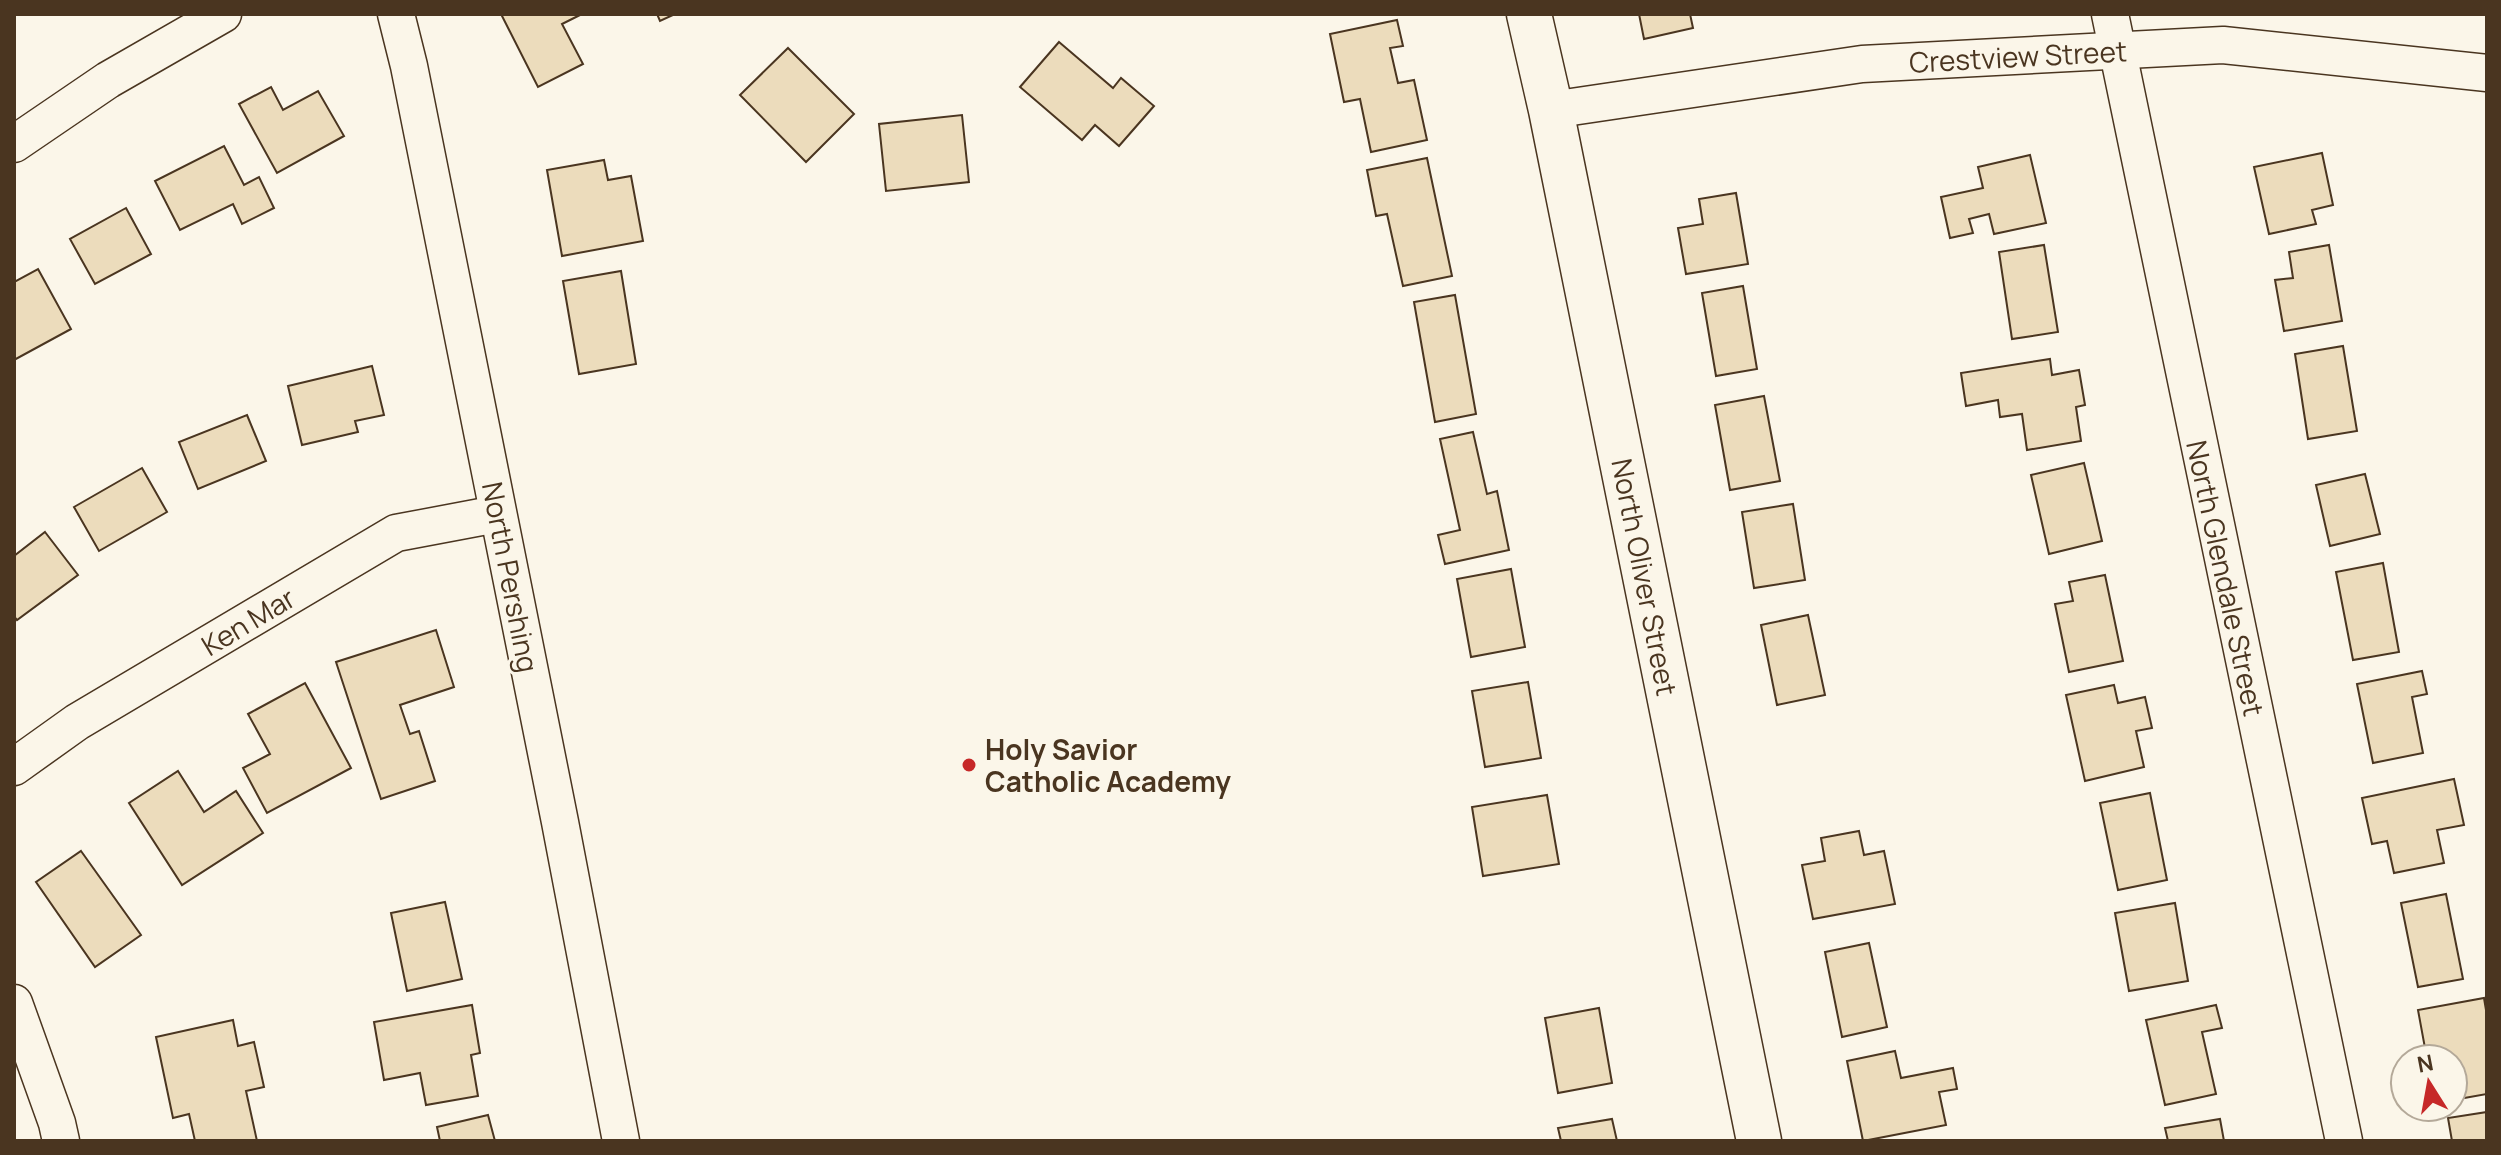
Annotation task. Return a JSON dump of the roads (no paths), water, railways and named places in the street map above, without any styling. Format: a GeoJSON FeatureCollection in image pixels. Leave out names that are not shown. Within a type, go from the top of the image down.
{"type":"FeatureCollection","features":[{"type":"Feature","properties":{"kind":"main road","name":"North Oliver Street"},"geometry":{"type":"LineString","coordinates":[[1529,14],[1759,1141]]}},
{"type":"Feature","properties":{"kind":"street"},"geometry":{"type":"LineString","coordinates":[[14,144],[108,80],[223,14]]}},
{"type":"Feature","properties":{"kind":"street","name":"North Pershing"},"geometry":{"type":"LineString","coordinates":[[396,14],[560,822],[621,1141]]}},
{"type":"Feature","properties":{"kind":"street","name":"North Glendale Street"},"geometry":{"type":"LineString","coordinates":[[2110,14],[2344,1141]]}},
{"type":"Feature","properties":{"kind":"street","name":"Crestview Street"},"geometry":{"type":"LineString","coordinates":[[1551,110],[1862,64],[2223,45],[2487,73]]}},
{"type":"Feature","properties":{"kind":"street","name":"Ken Mar"},"geometry":{"type":"LineString","coordinates":[[14,767],[77,722],[396,533],[497,514]]}},
{"type":"Feature","properties":{"kind":"street"},"geometry":{"type":"LineString","coordinates":[[14,1003],[61,1141]]}},
{"type":"Feature","properties":{"kind":"place","name":"Holy Savior Catholic Academy"},"geometry":{"type":"Point","coordinates":[969,765]}}]}
